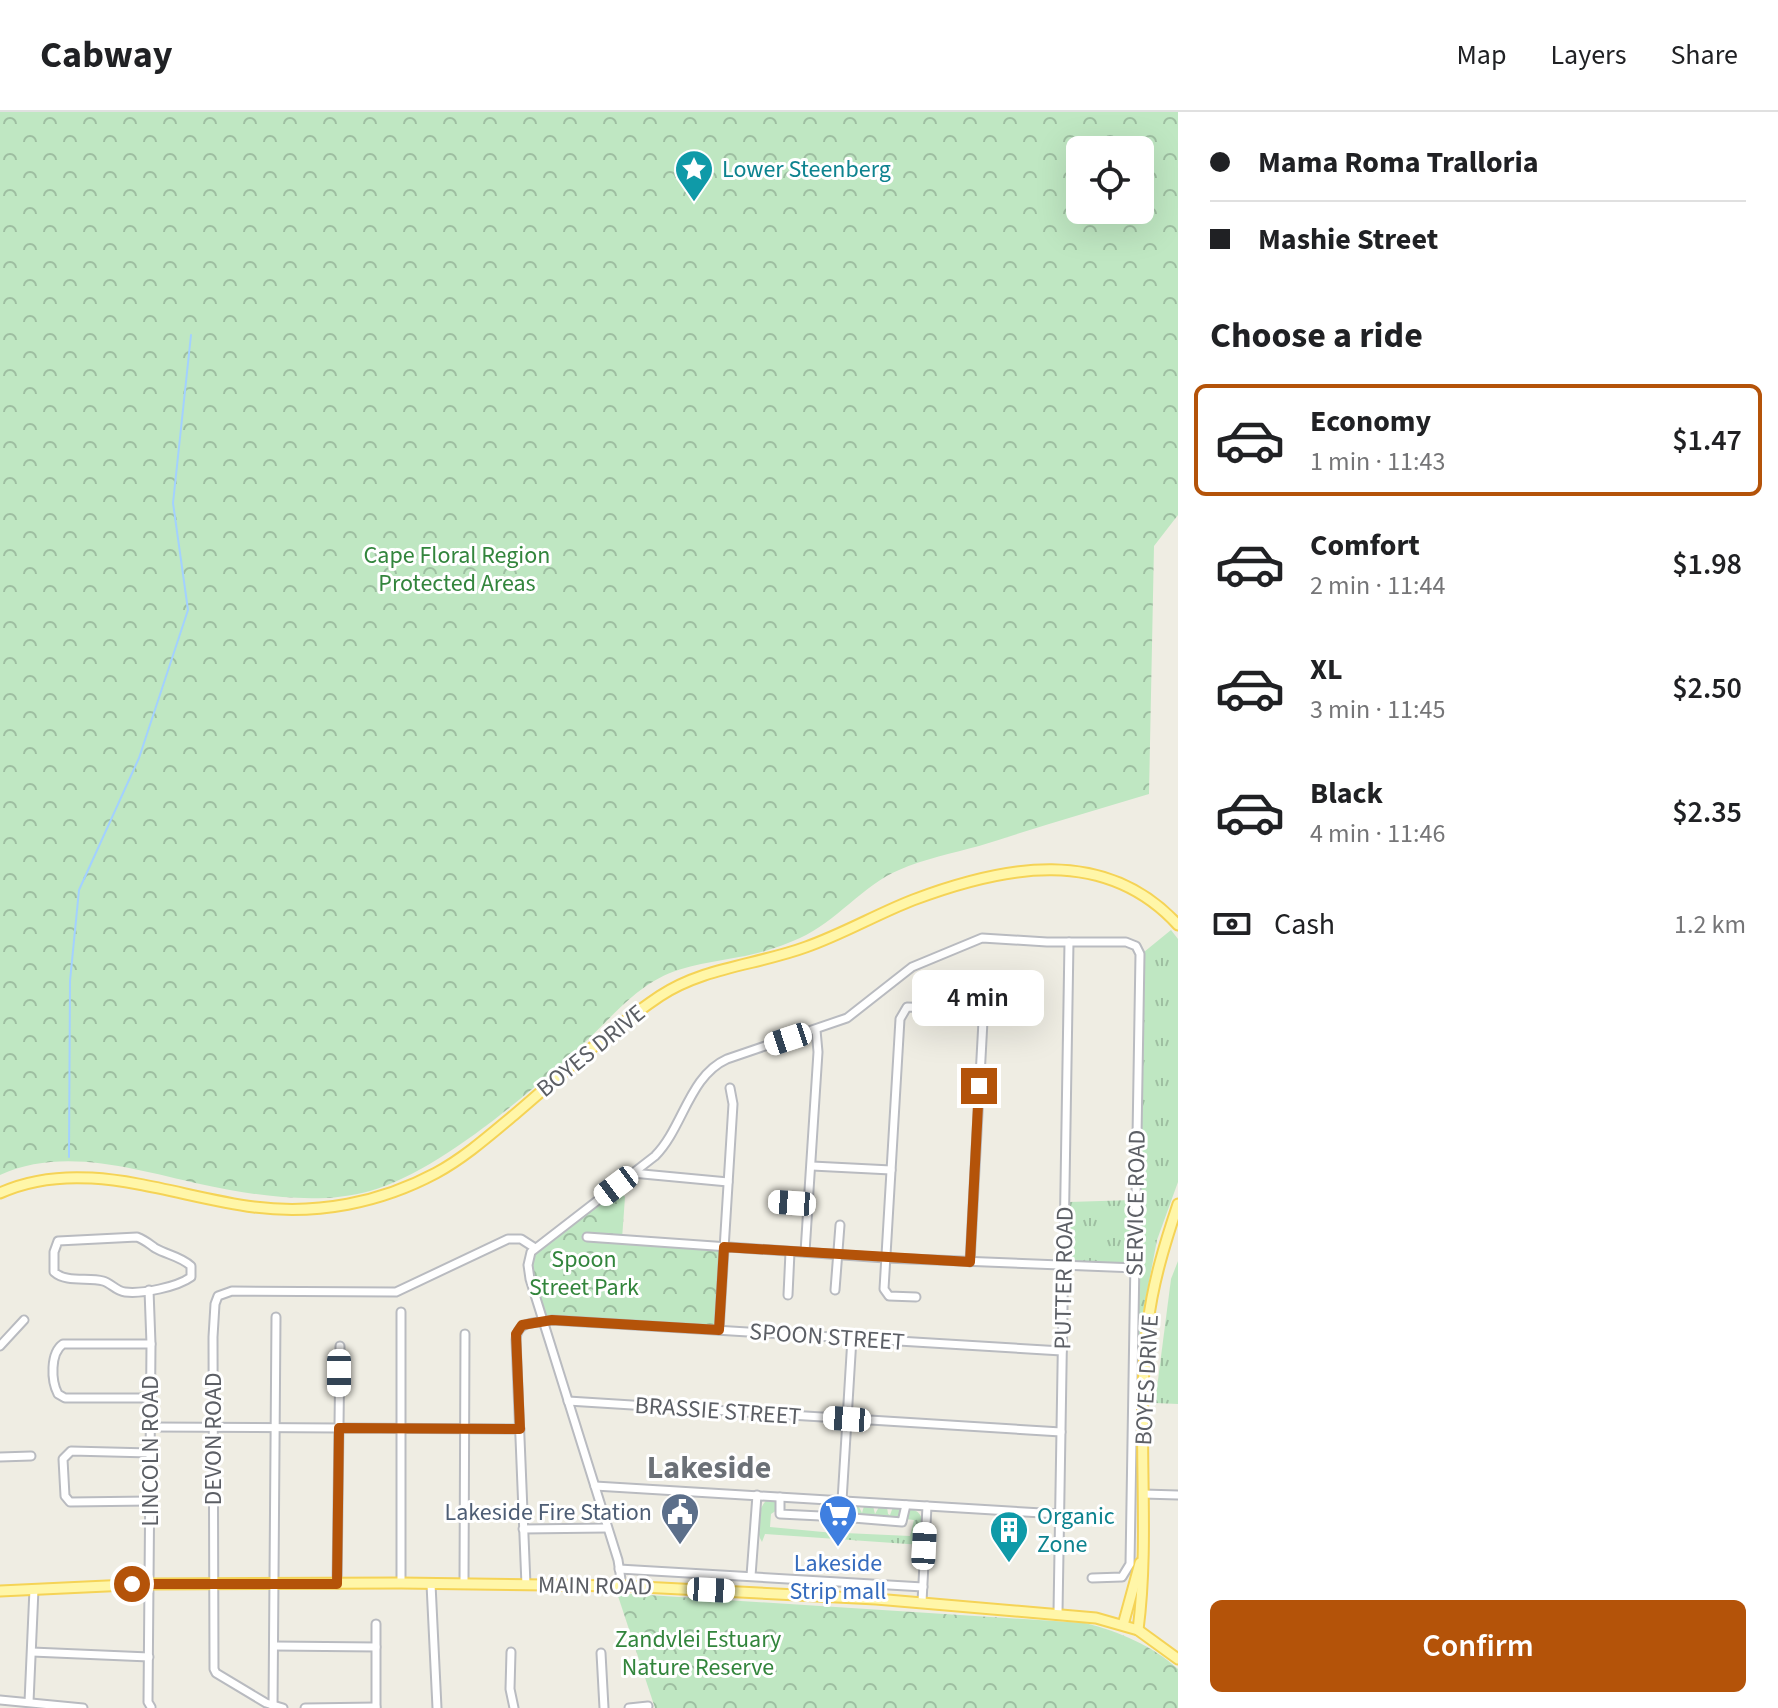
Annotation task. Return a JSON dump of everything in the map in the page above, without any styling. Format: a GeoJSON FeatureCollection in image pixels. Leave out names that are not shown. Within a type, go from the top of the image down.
{"type":"FeatureCollection","features":[{"type":"Feature","properties":{"kind":"main road","name":"BOYES DRIVE"},"geometry":{"type":"LineString","coordinates":[[0,1193],[44,1179],[82,1177],[279,1209],[333,1207],[376,1198],[417,1182],[450,1164],[493,1132],[627,1019],[681,983],[783,955],[913,900],[1004,873],[1048,869],[1099,876],[1128,887],[1153,902],[1178,925]]}},
{"type":"Feature","properties":{"kind":"main road","name":"BOYES DRIVE"},"geometry":{"type":"LineString","coordinates":[[1138,1630],[1148,1325],[1161,1260],[1178,1204]]}},
{"type":"Feature","properties":{"kind":"main road","name":"BOYES DRIVE"},"geometry":{"type":"LineString","coordinates":[[1123,1625],[1142,1556]]}},
{"type":"Feature","properties":{"kind":"main road","name":"MAIN ROAD"},"geometry":{"type":"LineString","coordinates":[[0,1591],[149,1584],[401,1583],[622,1586],[922,1602],[1058,1613],[1123,1625],[1138,1630],[1178,1659]]}},
{"type":"Feature","properties":{"kind":"street"},"geometry":{"type":"LineString","coordinates":[[622,1586],[595,1486],[528,1268],[529,1257],[535,1248],[660,1151],[710,1068],[727,1059],[854,1014],[912,967],[976,940],[1069,942]]}},
{"type":"Feature","properties":{"kind":"street","name":"SERVICE ROAD"},"geometry":{"type":"LineString","coordinates":[[1069,942],[1126,942],[1139,949],[1130,1553]]}},
{"type":"Feature","properties":{"kind":"street","name":"PUTTER ROAD"},"geometry":{"type":"LineString","coordinates":[[1058,1613],[1069,942]]}},
{"type":"Feature","properties":{"kind":"street"},"geometry":{"type":"LineString","coordinates":[[916,1297],[886,1294],[884,1289],[900,1019],[903,1010],[915,1006],[971,1009],[983,1021],[970,1262]]}},
{"type":"Feature","properties":{"kind":"street"},"geometry":{"type":"LineString","coordinates":[[805,1252],[819,1045],[816,1030]]}},
{"type":"Feature","properties":{"kind":"street"},"geometry":{"type":"LineString","coordinates":[[719,1330],[733,1104],[730,1088]]}},
{"type":"Feature","properties":{"kind":"street"},"geometry":{"type":"LineString","coordinates":[[812,1166],[891,1170]]}},
{"type":"Feature","properties":{"kind":"street"},"geometry":{"type":"LineString","coordinates":[[632,1173],[728,1182]]}},
{"type":"Feature","properties":{"kind":"street"},"geometry":{"type":"LineString","coordinates":[[776,1202],[808,1204]]}},
{"type":"Feature","properties":{"kind":"street"},"geometry":{"type":"LineString","coordinates":[[835,1290],[840,1225]]}},
{"type":"Feature","properties":{"kind":"street"},"geometry":{"type":"LineString","coordinates":[[137,1237],[191,1266],[189,1279],[149,1290],[123,1292],[103,1281],[57,1276],[53,1269],[56,1244],[62,1239],[137,1237]]}},
{"type":"Feature","properties":{"kind":"street"},"geometry":{"type":"LineString","coordinates":[[587,1237],[885,1258],[1136,1268]]}},
{"type":"Feature","properties":{"kind":"street","name":"DEVON ROAD"},"geometry":{"type":"LineString","coordinates":[[273,1707],[214,1670],[212,1427],[213,1337],[218,1296],[232,1291],[396,1292],[508,1239],[521,1239],[535,1248]]}},
{"type":"Feature","properties":{"kind":"street"},"geometry":{"type":"LineString","coordinates":[[788,1295],[790,1252]]}},
{"type":"Feature","properties":{"kind":"street","name":"LINCOLN ROAD"},"geometry":{"type":"LineString","coordinates":[[149,1290],[148,1702],[151,1707]]}},
{"type":"Feature","properties":{"kind":"street"},"geometry":{"type":"LineString","coordinates":[[401,1312],[401,1583]]}},
{"type":"Feature","properties":{"kind":"street"},"geometry":{"type":"LineString","coordinates":[[276,1317],[273,1707],[283,1708]]}},
{"type":"Feature","properties":{"kind":"street"},"geometry":{"type":"LineString","coordinates":[[0,1346],[24,1320]]}},
{"type":"Feature","properties":{"kind":"street","name":"SPOON STREET"},"geometry":{"type":"LineString","coordinates":[[543,1322],[552,1320],[1062,1351]]}},
{"type":"Feature","properties":{"kind":"street"},"geometry":{"type":"LineString","coordinates":[[526,1585],[516,1334],[522,1325],[543,1322]]}},
{"type":"Feature","properties":{"kind":"street"},"geometry":{"type":"LineString","coordinates":[[464,1584],[465,1334]]}},
{"type":"Feature","properties":{"kind":"street"},"geometry":{"type":"LineString","coordinates":[[841,1514],[852,1338]]}},
{"type":"Feature","properties":{"kind":"street"},"geometry":{"type":"LineString","coordinates":[[151,1344],[63,1344],[56,1349],[54,1383],[58,1394],[65,1398],[151,1398]]}},
{"type":"Feature","properties":{"kind":"street"},"geometry":{"type":"LineString","coordinates":[[337,1584],[340,1346]]}},
{"type":"Feature","properties":{"kind":"street","name":"BRASSIE STREET"},"geometry":{"type":"LineString","coordinates":[[568,1401],[1061,1432]]}},
{"type":"Feature","properties":{"kind":"street"},"geometry":{"type":"LineString","coordinates":[[151,1427],[520,1429]]}},
{"type":"Feature","properties":{"kind":"street"},"geometry":{"type":"LineString","coordinates":[[150,1453],[71,1451],[63,1459],[67,1501],[150,1501]]}},
{"type":"Feature","properties":{"kind":"street"},"geometry":{"type":"LineString","coordinates":[[0,1457],[31,1456]]}},
{"type":"Feature","properties":{"kind":"street"},"geometry":{"type":"LineString","coordinates":[[595,1486],[1059,1514]]}},
{"type":"Feature","properties":{"kind":"street"},"geometry":{"type":"LineString","coordinates":[[1143,1494],[1178,1495]]}},
{"type":"Feature","properties":{"kind":"street"},"geometry":{"type":"LineString","coordinates":[[751,1576],[757,1495]]}},
{"type":"Feature","properties":{"kind":"street"},"geometry":{"type":"LineString","coordinates":[[780,1497],[780,1514],[841,1514],[902,1522],[906,1505]]}},
{"type":"Feature","properties":{"kind":"street"},"geometry":{"type":"LineString","coordinates":[[922,1602],[927,1506]]}},
{"type":"Feature","properties":{"kind":"street"},"geometry":{"type":"LineString","coordinates":[[523,1529],[607,1528]]}},
{"type":"Feature","properties":{"kind":"street"},"geometry":{"type":"LineString","coordinates":[[1092,1578],[1122,1577],[1130,1567],[1130,1553],[1142,1556]]}},
{"type":"Feature","properties":{"kind":"street"},"geometry":{"type":"LineString","coordinates":[[619,1569],[923,1587]]}},
{"type":"Feature","properties":{"kind":"street"},"geometry":{"type":"LineString","coordinates":[[681,1589],[682,1572]]}},
{"type":"Feature","properties":{"kind":"street"},"geometry":{"type":"LineString","coordinates":[[431,1584],[437,1708]]}},
{"type":"Feature","properties":{"kind":"street"},"geometry":{"type":"LineString","coordinates":[[29,1702],[34,1589]]}},
{"type":"Feature","properties":{"kind":"street"},"geometry":{"type":"LineString","coordinates":[[305,1708],[376,1708],[376,1624]]}},
{"type":"Feature","properties":{"kind":"street"},"geometry":{"type":"LineString","coordinates":[[274,1646],[376,1647]]}},
{"type":"Feature","properties":{"kind":"street"},"geometry":{"type":"LineString","coordinates":[[32,1652],[149,1657]]}},
{"type":"Feature","properties":{"kind":"street"},"geometry":{"type":"LineString","coordinates":[[511,1652],[510,1689],[514,1708]]}},
{"type":"Feature","properties":{"kind":"street"},"geometry":{"type":"LineString","coordinates":[[601,1653],[604,1708]]}},
{"type":"Feature","properties":{"kind":"street"},"geometry":{"type":"LineString","coordinates":[[0,1700],[83,1708]]}},
{"type":"Feature","properties":{"kind":"street"},"geometry":{"type":"LineString","coordinates":[[629,1708],[648,1706]]}},
{"type":"Feature","properties":{"kind":"green space","name":"Cape Floral Region Protected Areas"},"geometry":{"type":"Polygon","coordinates":[[[0,112],[1178,112],[1178,515],[1154,546],[1149,794],[909,866],[873,885],[826,923],[800,938],[747,956],[675,971],[654,981],[482,1129],[425,1167],[370,1191],[329,1198],[285,1197],[220,1188],[100,1163],[49,1162],[24,1166],[0,1175],[0,112]]]}},
{"type":"Feature","properties":{"kind":"green space"},"geometry":{"type":"Polygon","coordinates":[[[1171,930],[1178,939],[1178,1182],[1157,1240],[1143,1313],[1136,1377],[1144,952],[1171,930]]]}},
{"type":"Feature","properties":{"kind":"green space","name":"Spoon Street Park"},"geometry":{"type":"Polygon","coordinates":[[[616,1186],[625,1197],[622,1239],[724,1247],[719,1330],[543,1322],[528,1260],[539,1244],[616,1186]]]}},
{"type":"Feature","properties":{"kind":"green space"},"geometry":{"type":"Polygon","coordinates":[[[1133,1200],[1130,1262],[1072,1262],[1068,1256],[1069,1202],[1133,1200]]]}},
{"type":"Feature","properties":{"kind":"green space"},"geometry":{"type":"Polygon","coordinates":[[[1178,1261],[1178,1404],[1155,1403],[1171,1279],[1178,1261]]]}},
{"type":"Feature","properties":{"kind":"green space"},"geometry":{"type":"Polygon","coordinates":[[[767,1500],[777,1500],[777,1510],[771,1514],[770,1527],[834,1533],[835,1528],[845,1529],[845,1533],[910,1536],[914,1520],[906,1519],[907,1508],[914,1510],[922,1521],[922,1545],[765,1534],[762,1542],[758,1520],[767,1500]]]}},
{"type":"Feature","properties":{"kind":"green space"},"geometry":{"type":"Polygon","coordinates":[[[847,1505],[858,1505],[862,1513],[864,1506],[873,1506],[875,1514],[879,1507],[887,1507],[890,1515],[893,1507],[901,1508],[902,1515],[887,1518],[846,1515],[847,1505]]]}},
{"type":"Feature","properties":{"kind":"green space","name":"Zandvlei Estuary Nature Reserve"},"geometry":{"type":"Polygon","coordinates":[[[617,1593],[1085,1623],[1134,1640],[1178,1669],[1178,1708],[655,1708],[617,1593]]]}},
{"type":"Feature","properties":{"kind":"waterway"},"geometry":{"type":"LineString","coordinates":[[69,1157],[70,981],[79,890],[139,758],[188,610],[173,503],[191,335]]}},
{"type":"Feature","properties":{"kind":"place","name":"Lower Steenberg"},"geometry":{"type":"Point","coordinates":[694,203]}},
{"type":"Feature","properties":{"kind":"place","name":"Lakeside Fire Station"},"geometry":{"type":"Point","coordinates":[680,1546]}},
{"type":"Feature","properties":{"kind":"place","name":"Lakeside Strip mall"},"geometry":{"type":"Point","coordinates":[838,1548]}},
{"type":"Feature","properties":{"kind":"place","name":"Organic Zone"},"geometry":{"type":"Point","coordinates":[1009,1564]}},
{"type":"Feature","properties":{"kind":"district","name":"Lakeside"},"geometry":{"type":"Point","coordinates":[709,1468]}},
{"type":"Feature","properties":{"kind":"route"},"geometry":{"type":"LineString","coordinates":[[132,1584],[337,1584],[339,1428],[520,1429],[516,1334],[522,1325],[552,1320],[719,1330],[724,1247],[970,1262],[979,1086]]}}]}
